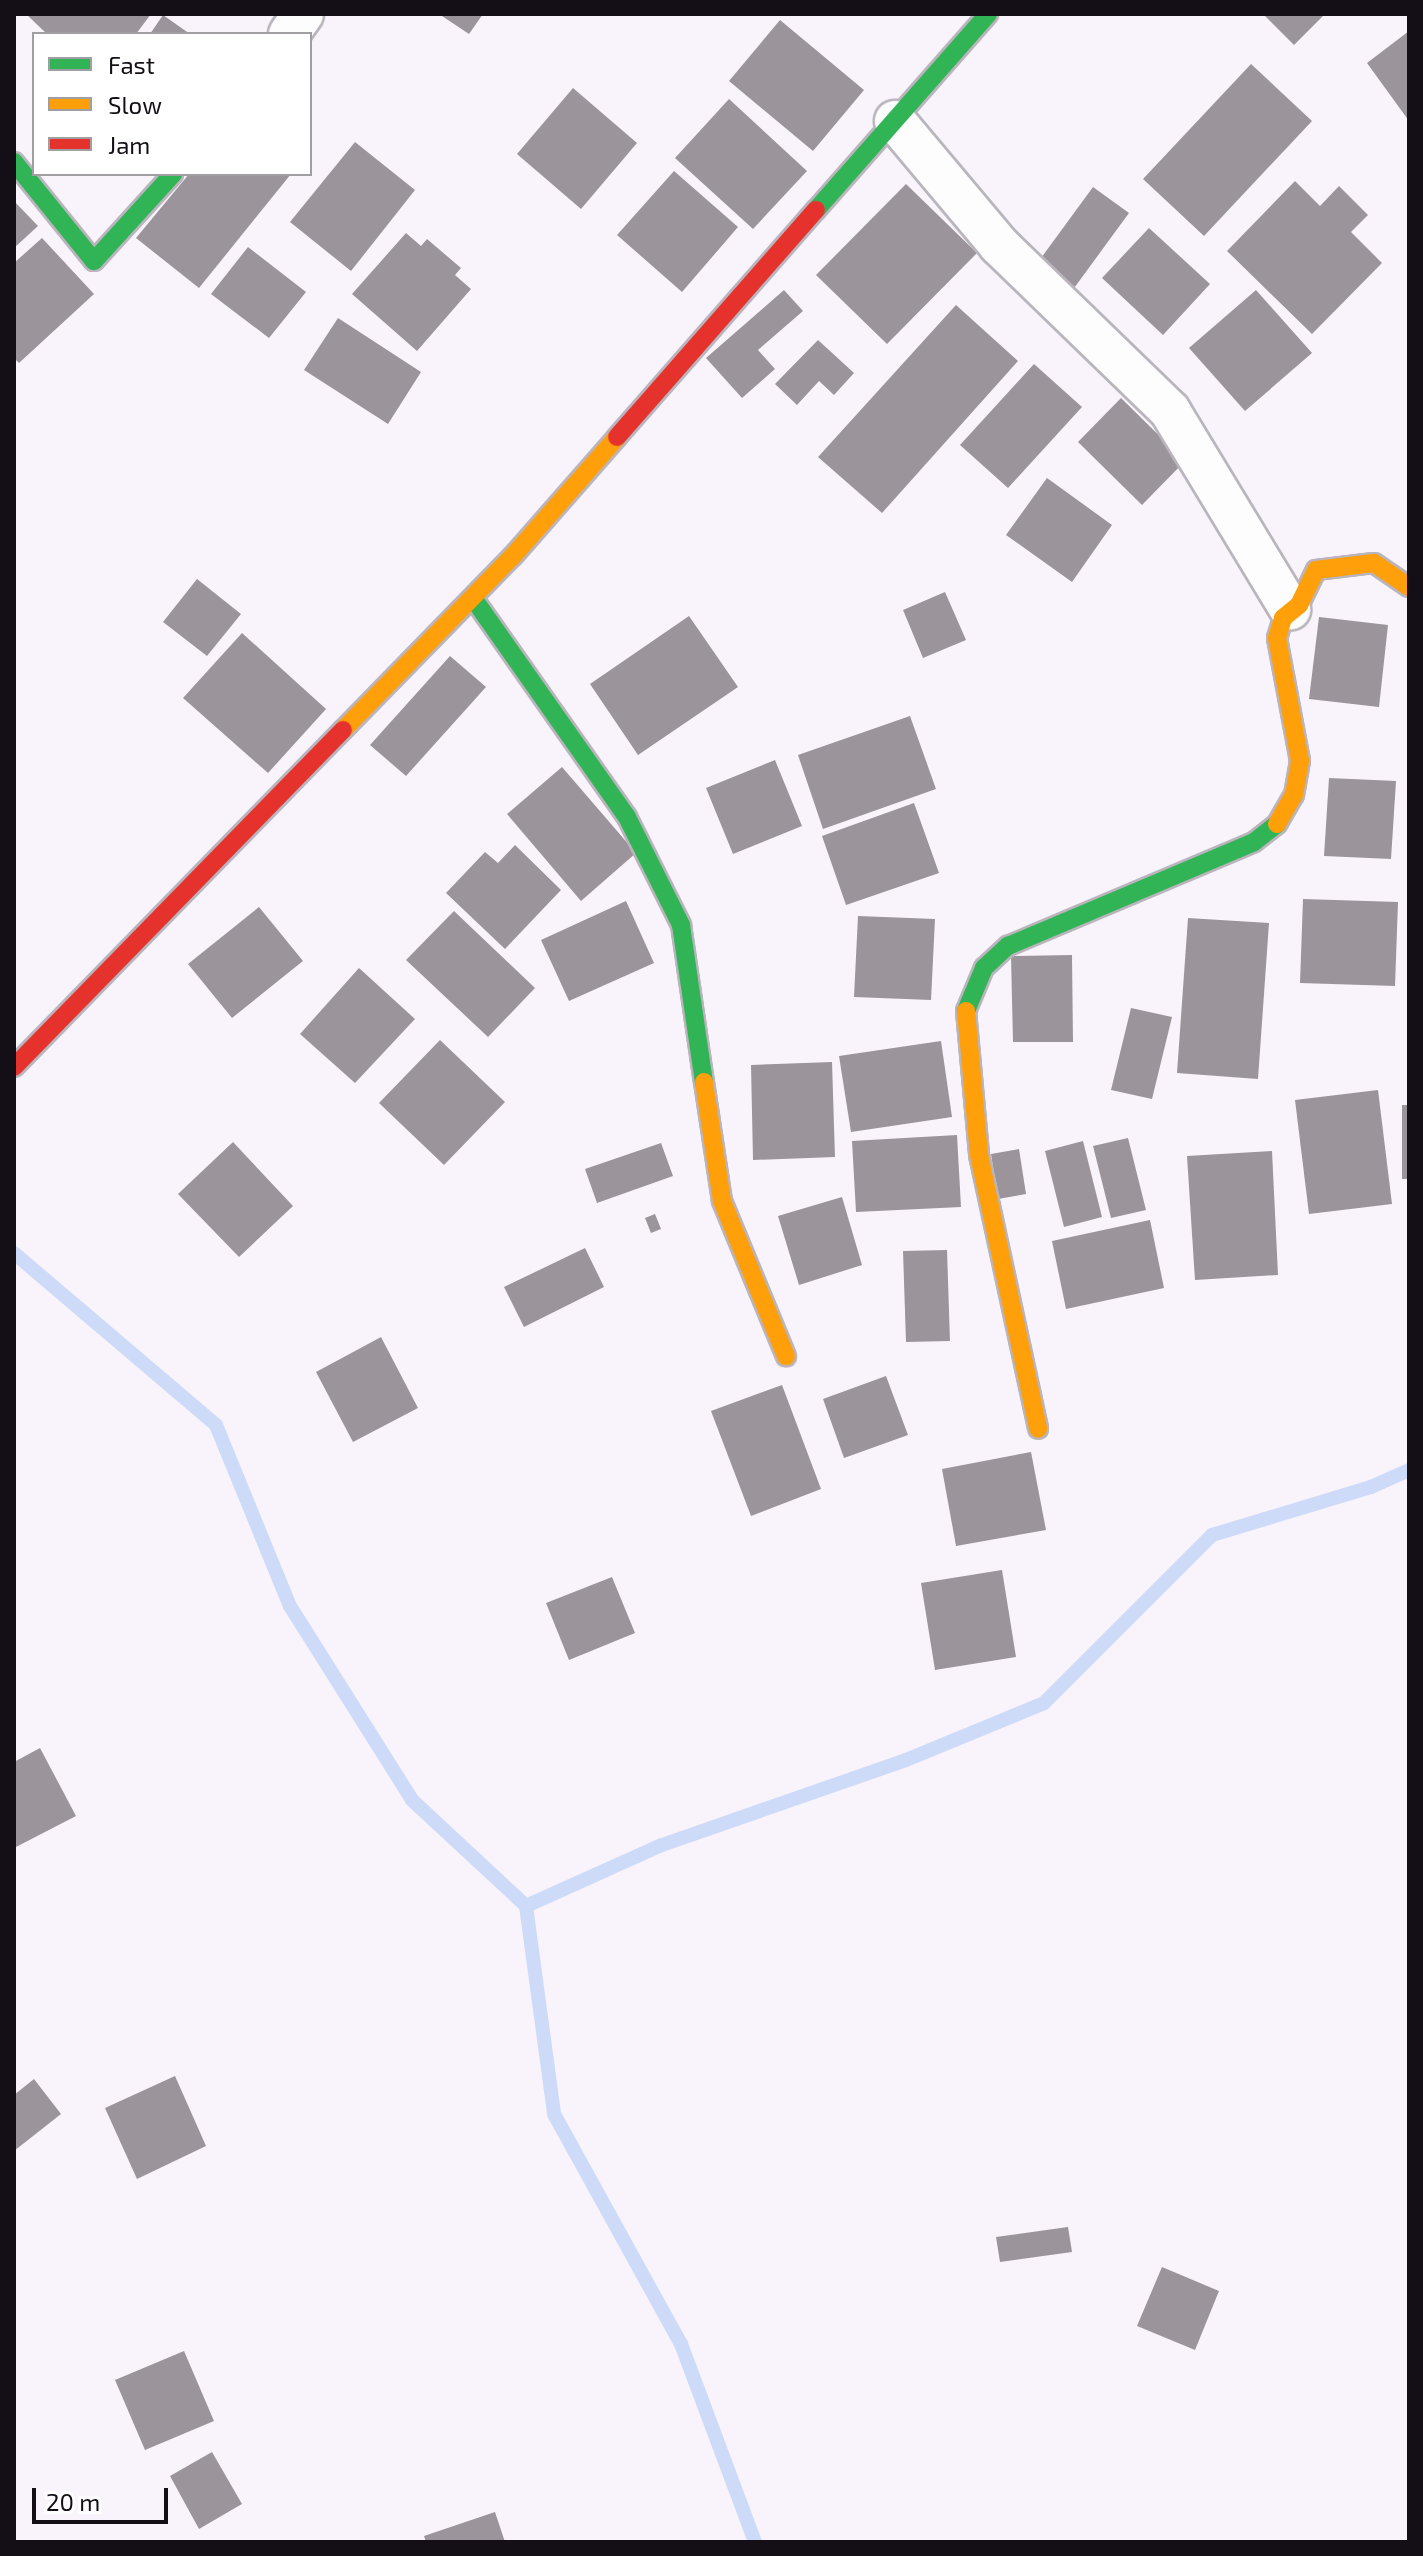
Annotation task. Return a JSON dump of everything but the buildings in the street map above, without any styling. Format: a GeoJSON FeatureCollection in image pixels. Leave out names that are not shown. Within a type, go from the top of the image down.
{"type":"FeatureCollection","features":[{"type":"Feature","properties":{"kind":"street"},"geometry":{"type":"LineString","coordinates":[[290,32],[303,14]]}},
{"type":"Feature","properties":{"kind":"street"},"geometry":{"type":"LineString","coordinates":[[14,1067],[473,598],[988,14]]}},
{"type":"Feature","properties":{"kind":"street"},"geometry":{"type":"LineString","coordinates":[[895,121],[999,245],[1170,411],[1290,609]]}},
{"type":"Feature","properties":{"kind":"street"},"geometry":{"type":"LineString","coordinates":[[14,162],[94,261],[171,176]]}},
{"type":"Feature","properties":{"kind":"street"},"geometry":{"type":"LineString","coordinates":[[1038,1429],[979,1155],[965,1016],[971,990],[984,968],[1008,946],[1254,842],[1280,821],[1294,795],[1300,761],[1277,638],[1290,609],[1299,605],[1316,570],[1374,563],[1409,587]]}},
{"type":"Feature","properties":{"kind":"street"},"geometry":{"type":"LineString","coordinates":[[473,598],[627,817],[681,925],[722,1201],[786,1356]]}},
{"type":"Feature","properties":{"kind":"waterway"},"geometry":{"type":"LineString","coordinates":[[14,1253],[216,1425],[290,1606],[412,1800],[526,1906],[554,2114],[681,2344],[755,2542]]}},
{"type":"Feature","properties":{"kind":"waterway"},"geometry":{"type":"LineString","coordinates":[[526,1906],[662,1845],[906,1760],[1044,1703],[1212,1535],[1371,1487],[1409,1470]]}},
{"type":"Feature","properties":{"kind":"traffic: fast"},"geometry":{"type":"LineString","coordinates":[[816,210],[988,14]]}},
{"type":"Feature","properties":{"kind":"traffic: fast"},"geometry":{"type":"LineString","coordinates":[[14,162],[94,261],[171,176]]}},
{"type":"Feature","properties":{"kind":"traffic: fast"},"geometry":{"type":"LineString","coordinates":[[473,598],[627,817],[681,925],[704,1082]]}},
{"type":"Feature","properties":{"kind":"traffic: fast"},"geometry":{"type":"LineString","coordinates":[[966,1011],[984,968],[1008,946],[1254,842],[1277,824]]}},
{"type":"Feature","properties":{"kind":"traffic: slow"},"geometry":{"type":"LineString","coordinates":[[343,730],[513,556],[617,437]]}},
{"type":"Feature","properties":{"kind":"traffic: slow"},"geometry":{"type":"LineString","coordinates":[[1277,824],[1294,795],[1300,761],[1277,638],[1283,618],[1299,605],[1316,570],[1374,563],[1409,587]]}},
{"type":"Feature","properties":{"kind":"traffic: slow"},"geometry":{"type":"LineString","coordinates":[[966,1011],[979,1155],[1038,1429]]}},
{"type":"Feature","properties":{"kind":"traffic: slow"},"geometry":{"type":"LineString","coordinates":[[704,1082],[722,1201],[786,1356]]}},
{"type":"Feature","properties":{"kind":"traffic: jam"},"geometry":{"type":"LineString","coordinates":[[617,437],[816,210]]}},
{"type":"Feature","properties":{"kind":"traffic: jam"},"geometry":{"type":"LineString","coordinates":[[14,1067],[343,730]]}}]}
